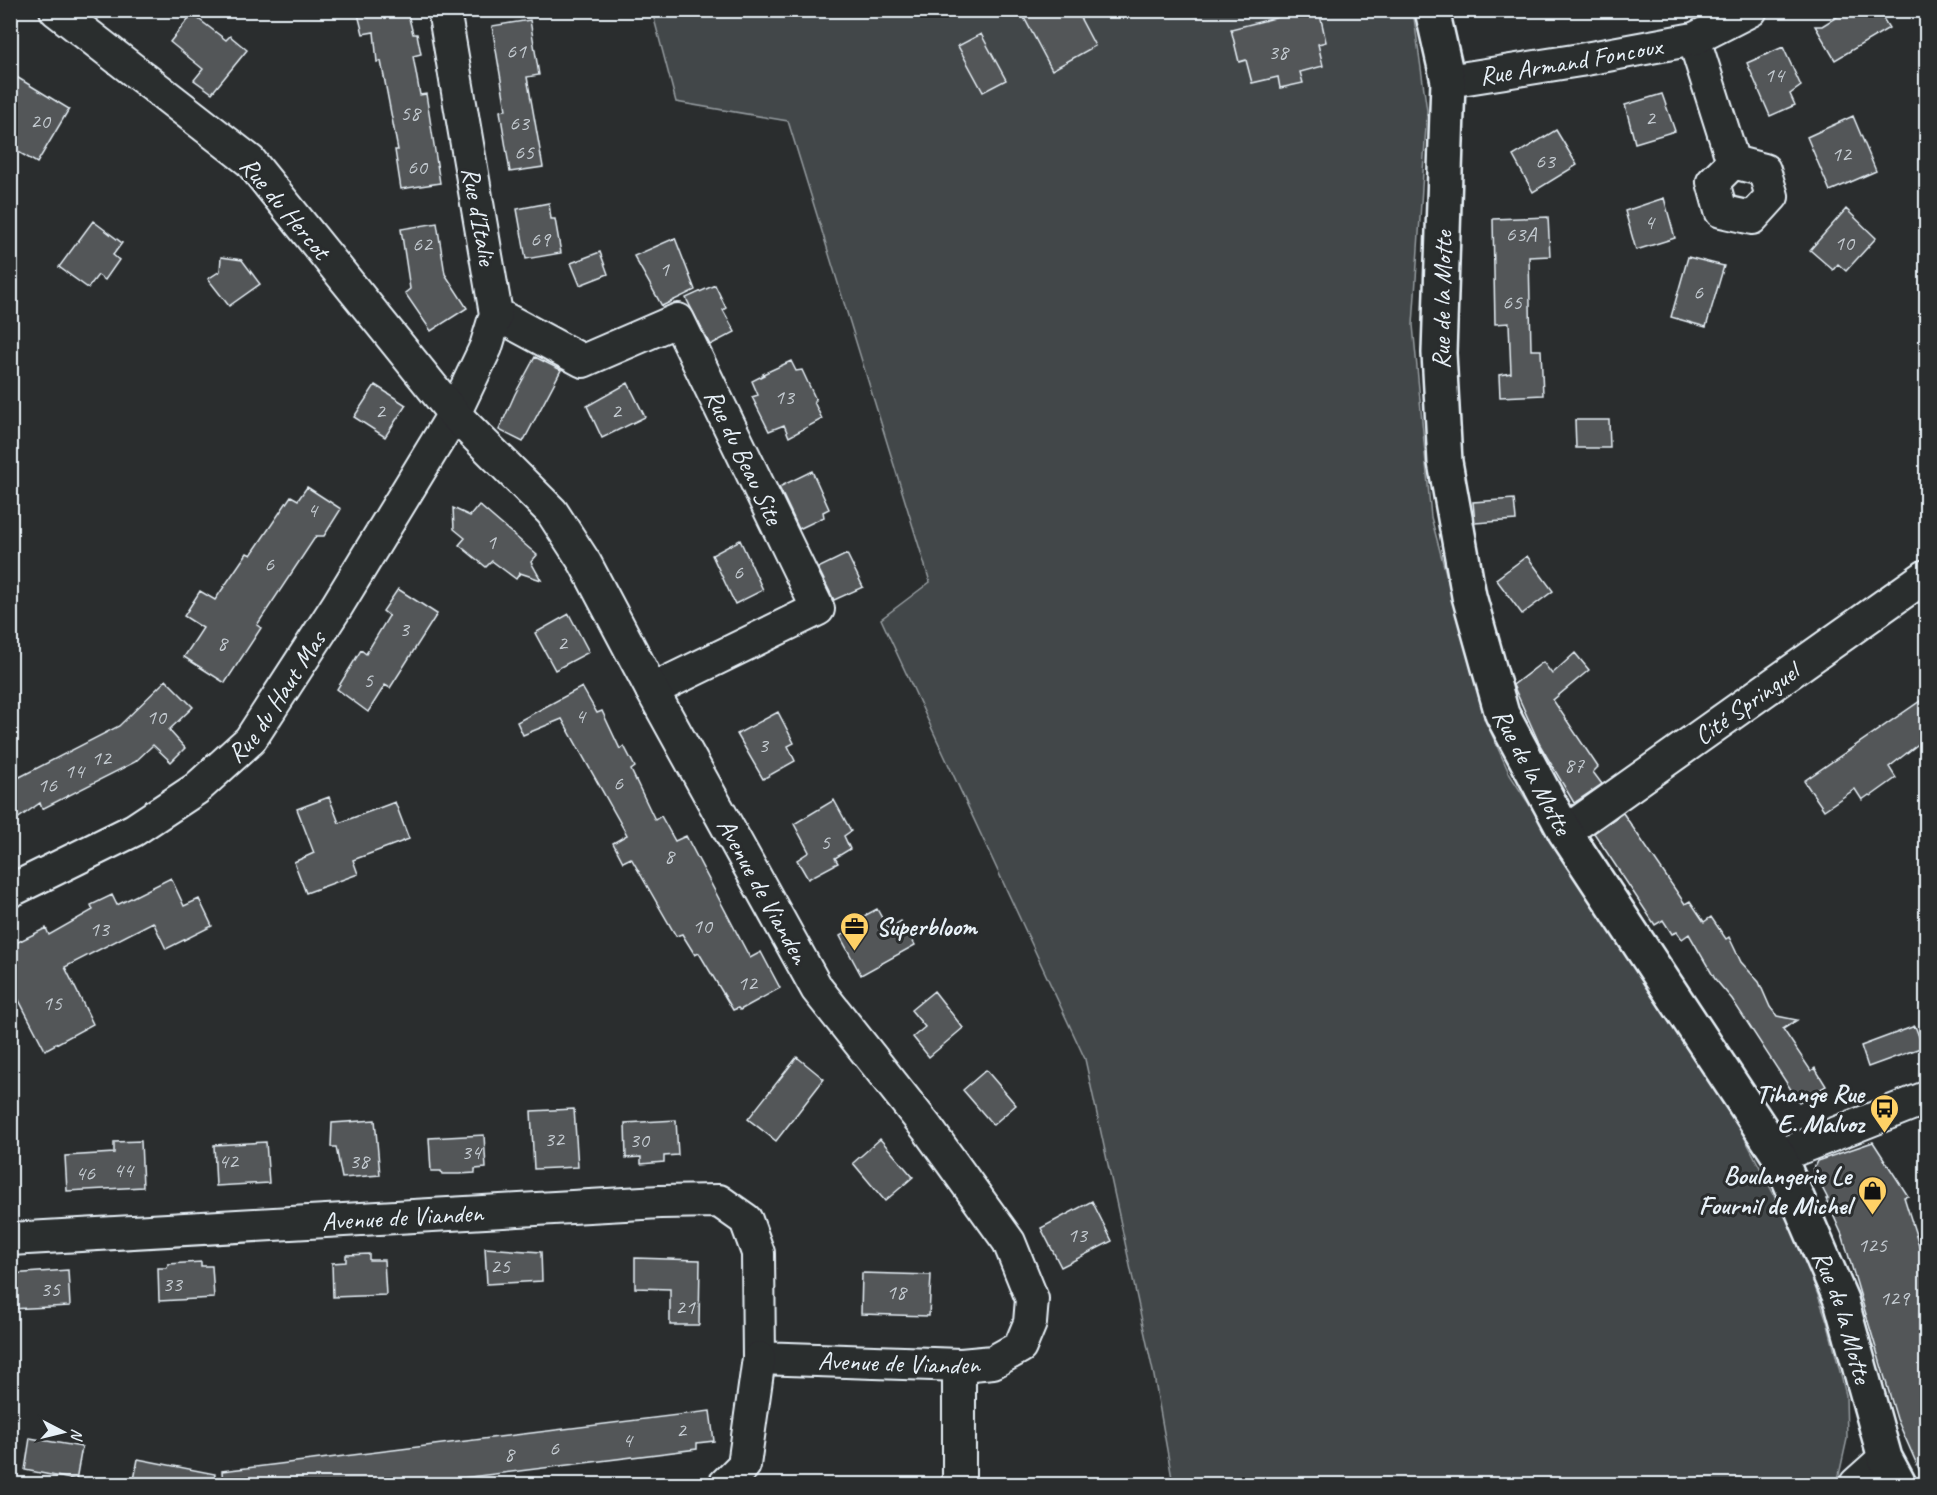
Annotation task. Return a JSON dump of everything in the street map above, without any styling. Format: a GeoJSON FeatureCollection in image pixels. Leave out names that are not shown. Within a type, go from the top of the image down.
{"type":"FeatureCollection","features":[{"type":"Feature","properties":{"kind":"street","name":"Rue du Hercot"},"geometry":{"type":"LineString","coordinates":[[56,10],[250,162],[454,414]]}},
{"type":"Feature","properties":{"kind":"street","name":"Rue d'Italie"},"geometry":{"type":"LineString","coordinates":[[444,10],[496,314],[486,347],[454,414]]}},
{"type":"Feature","properties":{"kind":"street","name":"Rue de la Motte"},"geometry":{"type":"LineString","coordinates":[[1432,10],[1448,81],[1439,353],[1445,462],[1469,596],[1502,714],[1565,832],[1779,1156],[1840,1300],[1892,1471]]}},
{"type":"Feature","properties":{"kind":"street","name":"Rue Armand Foncoux"},"geometry":{"type":"LineString","coordinates":[[1448,81],[1694,39],[1750,10]]}},
{"type":"Feature","properties":{"kind":"street","name":"Rue Armand Foncoux"},"geometry":{"type":"LineString","coordinates":[[1694,39],[1733,162]]}},
{"type":"Feature","properties":{"kind":"street","name":"Rue du Beau Site"},"geometry":{"type":"LineString","coordinates":[[496,314],[583,361],[678,320],[818,609],[652,690]]}},
{"type":"Feature","properties":{"kind":"street","name":"Avenue de Vianden"},"geometry":{"type":"LineString","coordinates":[[10,1239],[648,1203],[719,1201],[746,1220],[758,1252],[759,1358],[961,1365],[993,1362],[1020,1347],[1030,1323],[1032,1299],[1009,1242],[927,1128],[817,989],[652,690],[585,563],[552,512],[454,414]]}},
{"type":"Feature","properties":{"kind":"street","name":"Rue du Haut Mas"},"geometry":{"type":"LineString","coordinates":[[10,891],[134,830],[196,789],[250,740],[344,596],[454,414]]}},
{"type":"Feature","properties":{"kind":"street","name":"Cité Springuel"},"geometry":{"type":"LineString","coordinates":[[1565,832],[1926,576]]}},
{"type":"Feature","properties":{"kind":"street"},"geometry":{"type":"LineString","coordinates":[[1779,1156],[1926,1098]]}},
{"type":"Feature","properties":{"kind":"street"},"geometry":{"type":"LineString","coordinates":[[724,1485],[744,1465],[759,1358]]}},
{"type":"Feature","properties":{"kind":"street"},"geometry":{"type":"LineString","coordinates":[[959,1485],[961,1365]]}},
{"type":"Feature","properties":{"kind":"street"},"geometry":{"type":"LineString","coordinates":[[1856,1485],[1892,1471]]}},
{"type":"Feature","properties":{"kind":"shaded area"},"geometry":{"type":"Polygon","coordinates":[[[652,11],[1413,11],[1427,111],[1413,325],[1431,517],[1484,717],[1510,775],[1738,1125],[1801,1247],[1827,1321],[1846,1395],[1847,1439],[1837,1484],[1173,1484],[1154,1376],[1085,1059],[881,619],[930,582],[788,121],[676,102],[652,11]]]}},
{"type":"Feature","properties":{"kind":"building"},"geometry":{"type":"Polygon","coordinates":[[[357,10],[407,10],[413,34],[417,34],[421,54],[413,56],[420,95],[426,94],[440,183],[401,189],[395,150],[398,150],[381,61],[377,62],[374,32],[363,34],[357,10]]]}},
{"type":"Feature","properties":{"kind":"building"},"geometry":{"type":"Polygon","coordinates":[[[1020,10],[1076,10],[1095,46],[1052,70],[1020,10]]]}},
{"type":"Feature","properties":{"kind":"building"},"geometry":{"type":"Polygon","coordinates":[[[1307,10],[1319,10],[1326,42],[1318,44],[1323,66],[1300,72],[1303,83],[1280,88],[1278,77],[1252,83],[1246,60],[1239,62],[1231,29],[1307,10]]]}},
{"type":"Feature","properties":{"kind":"building"},"geometry":{"type":"Polygon","coordinates":[[[1848,10],[1878,10],[1889,28],[1835,60],[1815,26],[1822,26],[1848,10]]]}},
{"type":"Feature","properties":{"kind":"building"},"geometry":{"type":"Polygon","coordinates":[[[192,14],[226,40],[230,36],[247,50],[212,93],[194,80],[203,69],[170,42],[192,14]]]}},
{"type":"Feature","properties":{"kind":"building"},"geometry":{"type":"Polygon","coordinates":[[[530,20],[539,75],[527,77],[543,167],[510,172],[500,111],[506,110],[492,26],[530,20]]]}},
{"type":"Feature","properties":{"kind":"building"},"geometry":{"type":"Polygon","coordinates":[[[981,34],[1006,80],[983,92],[958,46],[981,34]]]}},
{"type":"Feature","properties":{"kind":"building"},"geometry":{"type":"Polygon","coordinates":[[[1783,47],[1801,86],[1790,94],[1795,105],[1770,116],[1747,63],[1783,47]]]}},
{"type":"Feature","properties":{"kind":"building"},"geometry":{"type":"Polygon","coordinates":[[[10,73],[69,109],[37,163],[10,147],[10,73]]]}},
{"type":"Feature","properties":{"kind":"building"},"geometry":{"type":"Polygon","coordinates":[[[1662,94],[1675,131],[1635,143],[1625,105],[1662,94]]]}},
{"type":"Feature","properties":{"kind":"building"},"geometry":{"type":"Polygon","coordinates":[[[1853,116],[1876,171],[1830,191],[1807,137],[1853,116]]]}},
{"type":"Feature","properties":{"kind":"building"},"geometry":{"type":"Polygon","coordinates":[[[1556,130],[1577,165],[1533,192],[1513,156],[1556,130]]]}},
{"type":"Feature","properties":{"kind":"building"},"geometry":{"type":"Polygon","coordinates":[[[1664,198],[1675,238],[1636,250],[1625,211],[1664,198]]]}},
{"type":"Feature","properties":{"kind":"building"},"geometry":{"type":"Polygon","coordinates":[[[549,203],[551,219],[555,219],[561,253],[526,259],[517,209],[549,203]]]}},
{"type":"Feature","properties":{"kind":"building"},"geometry":{"type":"Polygon","coordinates":[[[1846,209],[1876,238],[1846,271],[1838,264],[1833,270],[1810,250],[1846,209]]]}},
{"type":"Feature","properties":{"kind":"building"},"geometry":{"type":"Polygon","coordinates":[[[1548,217],[1550,256],[1529,257],[1531,350],[1541,350],[1543,395],[1500,397],[1499,375],[1511,373],[1509,323],[1495,324],[1493,219],[1548,217]]]}},
{"type":"Feature","properties":{"kind":"building"},"geometry":{"type":"Polygon","coordinates":[[[93,221],[122,243],[113,255],[119,260],[105,280],[98,275],[88,288],[59,267],[93,221]]]}},
{"type":"Feature","properties":{"kind":"building"},"geometry":{"type":"Polygon","coordinates":[[[437,223],[445,274],[467,308],[431,331],[405,293],[410,289],[401,229],[437,223]]]}},
{"type":"Feature","properties":{"kind":"building"},"geometry":{"type":"Polygon","coordinates":[[[675,238],[695,290],[662,306],[634,256],[675,238]]]}},
{"type":"Feature","properties":{"kind":"building"},"geometry":{"type":"Polygon","coordinates":[[[600,252],[608,274],[580,285],[571,263],[600,252]]]}},
{"type":"Feature","properties":{"kind":"building"},"geometry":{"type":"Polygon","coordinates":[[[221,257],[242,260],[260,284],[229,306],[208,279],[220,271],[221,257]]]}},
{"type":"Feature","properties":{"kind":"building"},"geometry":{"type":"Polygon","coordinates":[[[1688,257],[1724,266],[1706,327],[1671,317],[1688,257]]]}},
{"type":"Feature","properties":{"kind":"building"},"geometry":{"type":"Polygon","coordinates":[[[715,285],[726,308],[723,310],[735,332],[710,345],[686,298],[715,285]]]}},
{"type":"Feature","properties":{"kind":"building"},"geometry":{"type":"Polygon","coordinates":[[[535,357],[561,370],[523,442],[499,430],[535,357]]]}},
{"type":"Feature","properties":{"kind":"building"},"geometry":{"type":"Polygon","coordinates":[[[791,361],[796,371],[802,370],[822,419],[789,437],[784,425],[769,431],[752,397],[758,395],[752,381],[791,361]]]}},
{"type":"Feature","properties":{"kind":"building"},"geometry":{"type":"Polygon","coordinates":[[[628,383],[645,417],[602,438],[587,406],[628,383]]]}},
{"type":"Feature","properties":{"kind":"building"},"geometry":{"type":"Polygon","coordinates":[[[375,385],[406,405],[385,437],[354,417],[375,385]]]}},
{"type":"Feature","properties":{"kind":"building"},"geometry":{"type":"Polygon","coordinates":[[[1575,420],[1609,420],[1610,448],[1576,448],[1575,420]]]}},
{"type":"Feature","properties":{"kind":"building"},"geometry":{"type":"Polygon","coordinates":[[[812,471],[829,509],[823,512],[824,517],[799,529],[779,487],[812,471]]]}},
{"type":"Feature","properties":{"kind":"building"},"geometry":{"type":"Polygon","coordinates":[[[307,487],[341,509],[324,536],[316,536],[257,625],[261,628],[225,683],[184,657],[203,628],[184,616],[200,591],[215,600],[247,553],[251,555],[291,496],[298,500],[307,487]]]}},
{"type":"Feature","properties":{"kind":"building"},"geometry":{"type":"Polygon","coordinates":[[[1514,499],[1516,520],[1475,523],[1473,502],[1514,499]]]}},
{"type":"Feature","properties":{"kind":"building"},"geometry":{"type":"Polygon","coordinates":[[[479,505],[537,555],[531,562],[541,580],[520,573],[516,579],[492,561],[486,567],[459,545],[465,538],[454,529],[453,508],[470,516],[479,505]]]}},
{"type":"Feature","properties":{"kind":"building"},"geometry":{"type":"Polygon","coordinates":[[[740,540],[763,590],[735,604],[712,555],[740,540]]]}},
{"type":"Feature","properties":{"kind":"building"},"geometry":{"type":"Polygon","coordinates":[[[847,554],[863,587],[834,600],[818,568],[847,554]]]}},
{"type":"Feature","properties":{"kind":"building"},"geometry":{"type":"Polygon","coordinates":[[[1527,556],[1553,591],[1522,614],[1496,579],[1527,556]]]}},
{"type":"Feature","properties":{"kind":"building"},"geometry":{"type":"Polygon","coordinates":[[[398,589],[437,614],[390,688],[385,685],[368,712],[337,689],[361,650],[366,654],[389,616],[383,611],[398,589]]]}},
{"type":"Feature","properties":{"kind":"building"},"geometry":{"type":"Polygon","coordinates":[[[569,614],[589,652],[555,670],[535,633],[569,614]]]}},
{"type":"Feature","properties":{"kind":"building"},"geometry":{"type":"Polygon","coordinates":[[[1575,653],[1589,670],[1553,700],[1598,767],[1593,772],[1602,784],[1574,803],[1540,745],[1513,685],[1543,662],[1552,674],[1575,653]]]}},
{"type":"Feature","properties":{"kind":"building"},"geometry":{"type":"Polygon","coordinates":[[[166,680],[193,707],[169,730],[185,748],[171,762],[153,745],[135,762],[42,809],[40,803],[10,824],[10,782],[119,726],[166,680]]]}},
{"type":"Feature","properties":{"kind":"building"},"geometry":{"type":"Polygon","coordinates":[[[582,687],[597,713],[602,711],[620,749],[624,746],[635,767],[631,770],[655,820],[661,816],[675,841],[686,836],[750,958],[761,952],[780,988],[740,1010],[738,1008],[733,1010],[699,953],[695,955],[682,934],[676,936],[631,858],[623,862],[613,843],[627,835],[562,719],[523,735],[517,722],[582,687]]]}},
{"type":"Feature","properties":{"kind":"building"},"geometry":{"type":"Polygon","coordinates":[[[1926,697],[1926,738],[1889,767],[1896,778],[1862,800],[1855,789],[1824,810],[1804,781],[1926,697]]]}},
{"type":"Feature","properties":{"kind":"building"},"geometry":{"type":"Polygon","coordinates":[[[778,712],[794,743],[788,746],[795,761],[763,779],[737,734],[778,712]]]}},
{"type":"Feature","properties":{"kind":"building"},"geometry":{"type":"Polygon","coordinates":[[[329,797],[339,823],[395,802],[409,839],[353,860],[358,874],[306,893],[294,862],[314,853],[297,809],[329,797]]]}},
{"type":"Feature","properties":{"kind":"building"},"geometry":{"type":"Polygon","coordinates":[[[834,800],[851,831],[844,836],[850,849],[835,858],[838,863],[808,879],[797,860],[809,852],[794,824],[834,800]]]}},
{"type":"Feature","properties":{"kind":"building"},"geometry":{"type":"Polygon","coordinates":[[[1623,813],[1685,904],[1690,901],[1704,922],[1711,917],[1726,939],[1729,937],[1741,962],[1759,982],[1770,1007],[1777,1016],[1797,1020],[1783,1029],[1811,1071],[1815,1068],[1826,1086],[1799,1102],[1732,999],[1715,979],[1689,934],[1682,939],[1677,932],[1672,934],[1663,920],[1655,925],[1594,833],[1623,813]]]}},
{"type":"Feature","properties":{"kind":"building"},"geometry":{"type":"Polygon","coordinates":[[[171,878],[184,906],[199,899],[212,926],[166,949],[153,922],[65,967],[93,1024],[45,1050],[10,983],[10,946],[46,928],[49,935],[93,910],[91,905],[112,895],[117,905],[171,878]]]}},
{"type":"Feature","properties":{"kind":"building"},"geometry":{"type":"Polygon","coordinates":[[[877,909],[888,929],[901,921],[915,945],[861,975],[840,936],[854,928],[851,923],[877,909]]]}},
{"type":"Feature","properties":{"kind":"building"},"geometry":{"type":"Polygon","coordinates":[[[934,991],[963,1028],[929,1057],[913,1037],[925,1027],[911,1010],[934,991]]]}},
{"type":"Feature","properties":{"kind":"building"},"geometry":{"type":"Polygon","coordinates":[[[1915,1026],[1923,1047],[1868,1067],[1861,1046],[1915,1026]]]}},
{"type":"Feature","properties":{"kind":"building"},"geometry":{"type":"Polygon","coordinates":[[[797,1057],[824,1079],[776,1141],[748,1119],[797,1057]]]}},
{"type":"Feature","properties":{"kind":"building"},"geometry":{"type":"Polygon","coordinates":[[[986,1070],[1016,1105],[993,1125],[963,1090],[986,1070]]]}},
{"type":"Feature","properties":{"kind":"building"},"geometry":{"type":"Polygon","coordinates":[[[574,1109],[578,1167],[534,1169],[531,1111],[574,1109]]]}},
{"type":"Feature","properties":{"kind":"building"},"geometry":{"type":"Polygon","coordinates":[[[375,1120],[380,1175],[342,1178],[336,1147],[331,1147],[332,1123],[375,1120]]]}},
{"type":"Feature","properties":{"kind":"building"},"geometry":{"type":"Polygon","coordinates":[[[676,1120],[678,1155],[664,1156],[664,1162],[641,1164],[641,1157],[626,1158],[625,1123],[676,1120]]]}},
{"type":"Feature","properties":{"kind":"building"},"geometry":{"type":"Polygon","coordinates":[[[484,1135],[486,1168],[475,1169],[475,1173],[459,1174],[442,1174],[441,1171],[431,1171],[429,1138],[484,1135]]]}},
{"type":"Feature","properties":{"kind":"building"},"geometry":{"type":"Polygon","coordinates":[[[880,1139],[913,1177],[885,1201],[853,1163],[880,1139]]]}},
{"type":"Feature","properties":{"kind":"building"},"geometry":{"type":"Polygon","coordinates":[[[141,1141],[143,1187],[67,1191],[65,1156],[114,1153],[114,1142],[141,1141]]]}},
{"type":"Feature","properties":{"kind":"building"},"geometry":{"type":"Polygon","coordinates":[[[266,1142],[269,1183],[216,1186],[214,1145],[266,1142]]]}},
{"type":"Feature","properties":{"kind":"building"},"geometry":{"type":"Polygon","coordinates":[[[1873,1142],[1908,1196],[1904,1197],[1920,1248],[1926,1246],[1926,1485],[1897,1419],[1843,1237],[1826,1199],[1828,1199],[1813,1170],[1817,1161],[1873,1142]]]}},
{"type":"Feature","properties":{"kind":"building"},"geometry":{"type":"Polygon","coordinates":[[[1092,1201],[1112,1241],[1061,1267],[1041,1228],[1092,1201]]]}},
{"type":"Feature","properties":{"kind":"building"},"geometry":{"type":"Polygon","coordinates":[[[485,1248],[541,1252],[542,1281],[487,1284],[485,1248]]]}},
{"type":"Feature","properties":{"kind":"building"},"geometry":{"type":"Polygon","coordinates":[[[369,1254],[369,1260],[384,1260],[386,1295],[333,1297],[332,1263],[346,1262],[346,1255],[369,1254]]]}},
{"type":"Feature","properties":{"kind":"building"},"geometry":{"type":"Polygon","coordinates":[[[635,1258],[700,1260],[699,1325],[670,1325],[670,1289],[635,1288],[635,1258]]]}},
{"type":"Feature","properties":{"kind":"building"},"geometry":{"type":"Polygon","coordinates":[[[201,1262],[201,1266],[212,1266],[214,1298],[159,1301],[158,1268],[167,1268],[168,1264],[201,1262]]]}},
{"type":"Feature","properties":{"kind":"building"},"geometry":{"type":"Polygon","coordinates":[[[68,1270],[70,1306],[10,1309],[10,1274],[68,1270]]]}},
{"type":"Feature","properties":{"kind":"building"},"geometry":{"type":"Polygon","coordinates":[[[862,1273],[931,1275],[929,1316],[861,1314],[862,1273]]]}},
{"type":"Feature","properties":{"kind":"building"},"geometry":{"type":"Polygon","coordinates":[[[710,1411],[714,1441],[697,1443],[697,1449],[405,1485],[223,1485],[222,1471],[710,1411]]]}},
{"type":"Feature","properties":{"kind":"building"},"geometry":{"type":"Polygon","coordinates":[[[30,1438],[82,1447],[76,1480],[25,1470],[30,1438]]]}},
{"type":"Feature","properties":{"kind":"building"},"geometry":{"type":"Polygon","coordinates":[[[138,1459],[215,1474],[214,1485],[133,1485],[138,1459]]]}},
{"type":"Feature","properties":{"kind":"place","name":"Superbloom"},"geometry":{"type":"Point","coordinates":[855,952]}},
{"type":"Feature","properties":{"kind":"place","name":"Tihange Rue E. Malvoz"},"geometry":{"type":"Point","coordinates":[1885,1134]}},
{"type":"Feature","properties":{"kind":"place","name":"Boulangerie Le Fournil de Michel"},"geometry":{"type":"Point","coordinates":[1872,1216]}}]}
